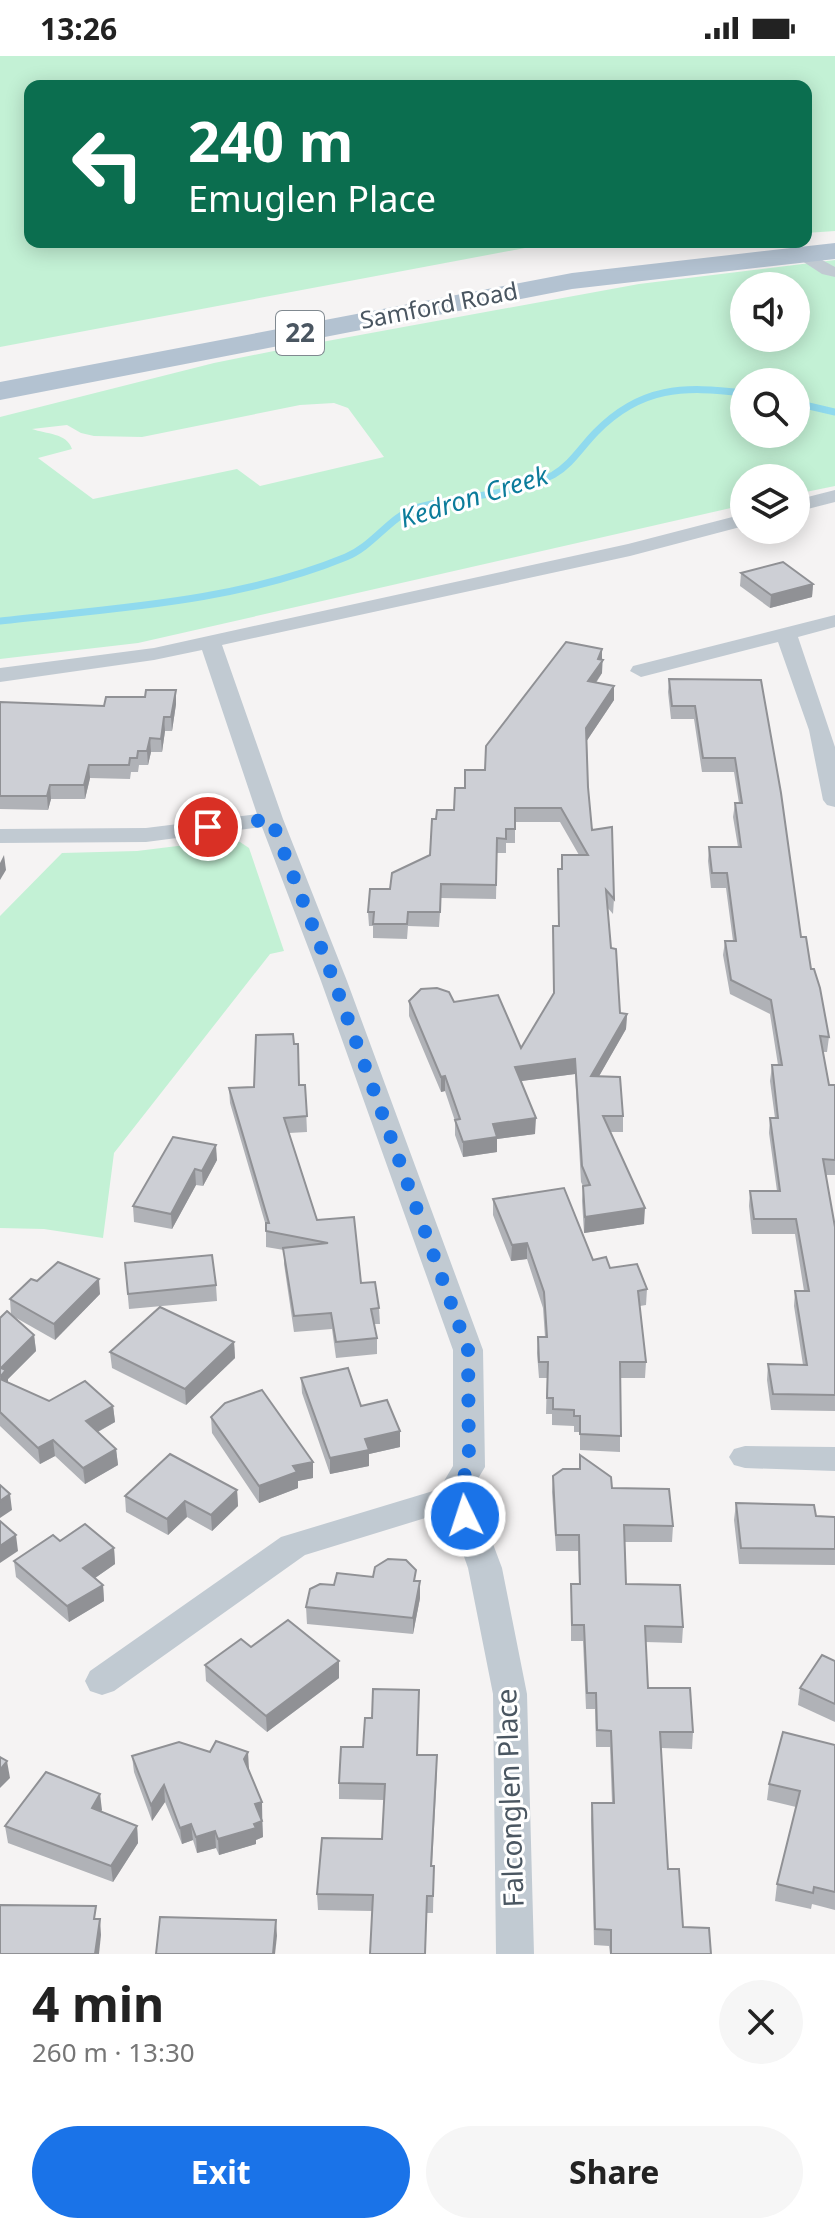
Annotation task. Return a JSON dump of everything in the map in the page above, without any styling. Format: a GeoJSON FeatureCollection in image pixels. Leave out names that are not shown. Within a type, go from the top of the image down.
{"type":"FeatureCollection","features":[{"type":"Feature","properties":{"kind":"main road","name":"Samford Road"},"geometry":{"type":"LineString","coordinates":[[0,391],[572,281],[835,251]]}},
{"type":"Feature","properties":{"kind":"street"},"geometry":{"type":"LineString","coordinates":[[802,254],[828,271],[835,272]]}},
{"type":"Feature","properties":{"kind":"street"},"geometry":{"type":"LineString","coordinates":[[810,502],[835,496]]}},
{"type":"Feature","properties":{"kind":"street"},"geometry":{"type":"LineString","coordinates":[[0,675],[154,654],[630,550],[730,524]]}},
{"type":"Feature","properties":{"kind":"street"},"geometry":{"type":"LineString","coordinates":[[641,671],[835,621]]}},
{"type":"Feature","properties":{"kind":"street"},"geometry":{"type":"LineString","coordinates":[[786,634],[828,730],[835,800]]}},
{"type":"Feature","properties":{"kind":"street"},"geometry":{"type":"LineString","coordinates":[[102,1681],[293,1546],[351,1526],[459,1496],[460,1481],[469,1467],[468,1350],[334,981],[271,819],[210,641]]}},
{"type":"Feature","properties":{"kind":"street"},"geometry":{"type":"LineString","coordinates":[[0,836],[146,835],[271,819]]}},
{"type":"Feature","properties":{"kind":"street"},"geometry":{"type":"LineString","coordinates":[[745,1457],[835,1459]]}},
{"type":"Feature","properties":{"kind":"street","name":"Falconglen Place"},"geometry":{"type":"LineString","coordinates":[[459,1496],[485,1568],[510,1694],[515,1954]]}},
{"type":"Feature","properties":{"kind":"green space"},"geometry":{"type":"Polygon","coordinates":[[[0,56],[835,56],[835,231],[812,233],[812,80],[24,80],[24,248],[525,248],[0,347],[0,56]]]}},
{"type":"Feature","properties":{"kind":"green space"},"geometry":{"type":"Polygon","coordinates":[[[835,260],[835,486],[810,491],[810,464],[730,464],[730,508],[138,643],[0,659],[0,417],[214,363],[639,284],[730,273],[730,352],[810,352],[810,272],[737,272],[835,260]],[[334,403],[300,405],[142,437],[94,436],[67,425],[32,429],[66,440],[72,449],[38,458],[93,499],[237,469],[260,486],[384,457],[348,408],[334,403]]]}},
{"type":"Feature","properties":{"kind":"green space"},"geometry":{"type":"Polygon","coordinates":[[[218,841],[240,842],[249,848],[284,951],[270,954],[114,1153],[103,1238],[44,1229],[0,1228],[0,916],[62,853],[137,851],[218,841]]]}},
{"type":"Feature","properties":{"kind":"building"},"geometry":{"type":"Polygon","coordinates":[[[783,562],[813,584],[771,595],[741,573],[783,562]]]}},
{"type":"Feature","properties":{"kind":"building"},"geometry":{"type":"Polygon","coordinates":[[[566,642],[602,649],[598,659],[603,660],[588,681],[614,686],[586,728],[588,787],[592,830],[612,827],[614,899],[606,890],[611,948],[616,949],[620,1013],[627,1014],[591,1076],[620,1077],[623,1116],[603,1116],[645,1208],[585,1217],[583,1186],[590,1185],[582,1166],[575,1059],[515,1067],[536,1118],[493,1124],[497,1137],[463,1142],[455,1120],[460,1119],[445,1076],[441,1077],[409,1001],[421,989],[437,988],[449,992],[454,1002],[498,995],[521,1048],[554,993],[553,926],[559,926],[558,869],[562,869],[562,855],[588,855],[561,808],[515,808],[515,829],[506,829],[506,839],[497,838],[496,885],[441,884],[440,912],[408,912],[407,924],[373,924],[374,912],[368,912],[370,889],[390,889],[392,873],[430,855],[432,819],[436,819],[437,810],[454,810],[455,788],[465,788],[465,770],[485,770],[486,746],[566,642]]]}},
{"type":"Feature","properties":{"kind":"building"},"geometry":{"type":"Polygon","coordinates":[[[669,679],[761,680],[801,937],[806,937],[811,969],[814,969],[820,988],[829,1037],[820,1036],[829,1085],[835,1085],[835,1160],[823,1159],[835,1227],[835,1395],[773,1394],[768,1364],[807,1365],[795,1291],[809,1291],[796,1219],[754,1219],[750,1191],[780,1191],[770,1118],[778,1118],[772,1065],[782,1065],[771,1000],[731,980],[725,941],[736,941],[727,873],[712,873],[709,847],[741,847],[735,803],[742,803],[735,758],[703,758],[695,706],[672,706],[669,679]]]}},
{"type":"Feature","properties":{"kind":"building"},"geometry":{"type":"Polygon","coordinates":[[[146,690],[176,690],[171,717],[164,717],[161,739],[150,738],[147,751],[138,751],[137,758],[130,758],[129,765],[89,765],[84,785],[50,785],[47,796],[0,796],[0,702],[104,706],[106,697],[145,697],[146,690]]]}},
{"type":"Feature","properties":{"kind":"building"},"geometry":{"type":"Polygon","coordinates":[[[293,1034],[294,1044],[298,1044],[299,1085],[305,1085],[307,1116],[284,1118],[317,1220],[354,1217],[361,1283],[375,1282],[379,1308],[371,1309],[377,1338],[336,1342],[331,1313],[294,1316],[283,1248],[328,1243],[266,1231],[266,1223],[269,1223],[229,1088],[254,1087],[256,1035],[293,1034]]]}},
{"type":"Feature","properties":{"kind":"building"},"geometry":{"type":"Polygon","coordinates":[[[173,1137],[216,1145],[202,1171],[195,1169],[171,1214],[133,1206],[173,1137]]]}},
{"type":"Feature","properties":{"kind":"building"},"geometry":{"type":"Polygon","coordinates":[[[564,1188],[593,1260],[606,1257],[610,1268],[637,1264],[647,1289],[638,1291],[646,1362],[620,1362],[621,1436],[580,1434],[580,1416],[574,1416],[574,1410],[553,1409],[553,1398],[547,1398],[548,1362],[539,1362],[538,1337],[547,1337],[544,1292],[527,1243],[512,1245],[493,1199],[564,1188]]]}},
{"type":"Feature","properties":{"kind":"building"},"geometry":{"type":"Polygon","coordinates":[[[212,1255],[216,1285],[128,1294],[125,1263],[212,1255]]]}},
{"type":"Feature","properties":{"kind":"building"},"geometry":{"type":"Polygon","coordinates":[[[58,1262],[99,1279],[54,1324],[10,1299],[31,1279],[37,1281],[58,1262]]]}},
{"type":"Feature","properties":{"kind":"building"},"geometry":{"type":"Polygon","coordinates":[[[160,1307],[234,1342],[185,1389],[110,1352],[160,1307]]]}},
{"type":"Feature","properties":{"kind":"building"},"geometry":{"type":"Polygon","coordinates":[[[7,1311],[34,1335],[1,1368],[6,1370],[0,1377],[0,1318],[7,1311]]]}},
{"type":"Feature","properties":{"kind":"building"},"geometry":{"type":"Polygon","coordinates":[[[348,1368],[361,1406],[387,1400],[400,1431],[365,1439],[369,1450],[330,1458],[301,1378],[348,1368]]]}},
{"type":"Feature","properties":{"kind":"building"},"geometry":{"type":"Polygon","coordinates":[[[0,1379],[49,1401],[85,1381],[113,1406],[86,1421],[116,1449],[83,1468],[53,1440],[38,1448],[0,1412],[0,1379]]]}},
{"type":"Feature","properties":{"kind":"building"},"geometry":{"type":"Polygon","coordinates":[[[262,1390],[313,1462],[293,1466],[297,1472],[259,1486],[211,1417],[225,1403],[262,1390]]]}},
{"type":"Feature","properties":{"kind":"building"},"geometry":{"type":"Polygon","coordinates":[[[170,1454],[237,1490],[211,1515],[185,1501],[167,1519],[125,1496],[170,1454]]]}},
{"type":"Feature","properties":{"kind":"building"},"geometry":{"type":"Polygon","coordinates":[[[580,1455],[611,1477],[612,1488],[669,1489],[673,1526],[624,1525],[626,1584],[680,1585],[683,1627],[645,1626],[648,1688],[690,1688],[693,1732],[660,1732],[668,1869],[679,1869],[683,1927],[709,1928],[711,1954],[611,1954],[611,1930],[595,1929],[592,1803],[614,1803],[611,1731],[597,1730],[596,1693],[587,1693],[584,1625],[572,1625],[571,1584],[580,1584],[579,1535],[556,1535],[553,1476],[563,1469],[580,1469],[580,1455]]]}},
{"type":"Feature","properties":{"kind":"building"},"geometry":{"type":"Polygon","coordinates":[[[0,1485],[10,1494],[0,1501],[0,1485]]]}},
{"type":"Feature","properties":{"kind":"building"},"geometry":{"type":"Polygon","coordinates":[[[736,1503],[814,1505],[816,1516],[835,1517],[835,1549],[741,1548],[736,1503]]]}},
{"type":"Feature","properties":{"kind":"building"},"geometry":{"type":"Polygon","coordinates":[[[0,1521],[16,1535],[0,1546],[0,1521]]]}},
{"type":"Feature","properties":{"kind":"building"},"geometry":{"type":"Polygon","coordinates":[[[85,1524],[114,1548],[83,1568],[103,1585],[67,1606],[14,1561],[53,1535],[60,1541],[85,1524]]]}},
{"type":"Feature","properties":{"kind":"building"},"geometry":{"type":"Polygon","coordinates":[[[388,1559],[406,1560],[416,1570],[414,1581],[420,1581],[413,1618],[306,1607],[310,1589],[320,1584],[334,1585],[337,1573],[373,1577],[375,1567],[388,1559]]]}},
{"type":"Feature","properties":{"kind":"building"},"geometry":{"type":"Polygon","coordinates":[[[288,1620],[339,1661],[266,1716],[205,1665],[241,1639],[251,1647],[288,1620]]]}},
{"type":"Feature","properties":{"kind":"building"},"geometry":{"type":"Polygon","coordinates":[[[822,1655],[835,1661],[835,1704],[800,1688],[822,1655]]]}},
{"type":"Feature","properties":{"kind":"building"},"geometry":{"type":"Polygon","coordinates":[[[373,1689],[419,1690],[417,1755],[437,1755],[431,1866],[434,1866],[433,1896],[427,1896],[425,1954],[370,1954],[373,1895],[317,1894],[322,1838],[382,1839],[385,1784],[339,1783],[341,1747],[363,1747],[365,1718],[372,1718],[373,1689]]]}},
{"type":"Feature","properties":{"kind":"building"},"geometry":{"type":"Polygon","coordinates":[[[783,1732],[835,1745],[835,1892],[814,1887],[813,1893],[777,1884],[800,1791],[769,1784],[783,1732]]]}},
{"type":"Feature","properties":{"kind":"building"},"geometry":{"type":"Polygon","coordinates":[[[216,1741],[248,1752],[244,1759],[262,1802],[255,1804],[262,1821],[254,1824],[256,1828],[218,1839],[215,1831],[196,1837],[191,1824],[180,1828],[164,1785],[151,1805],[132,1756],[179,1742],[210,1752],[216,1741]]]}},
{"type":"Feature","properties":{"kind":"building"},"geometry":{"type":"Polygon","coordinates":[[[0,1757],[7,1761],[0,1770],[0,1757]]]}},
{"type":"Feature","properties":{"kind":"building"},"geometry":{"type":"Polygon","coordinates":[[[46,1772],[100,1794],[92,1808],[137,1826],[111,1866],[5,1826],[46,1772]]]}},
{"type":"Feature","properties":{"kind":"building"},"geometry":{"type":"Polygon","coordinates":[[[0,1905],[96,1906],[94,1919],[100,1919],[95,1954],[0,1954],[0,1905]]]}},
{"type":"Feature","properties":{"kind":"building"},"geometry":{"type":"Polygon","coordinates":[[[160,1917],[276,1920],[273,1954],[156,1954],[160,1917]]]}},
{"type":"Feature","properties":{"kind":"waterway","name":"Kedron Creek"},"geometry":{"type":"LineString","coordinates":[[0,621],[176,601],[219,594],[305,572],[356,552],[397,518],[415,508],[519,488],[553,475],[613,417],[647,398],[683,390],[730,392]]}},
{"type":"Feature","properties":{"kind":"waterway","name":"Kedron Creek"},"geometry":{"type":"LineString","coordinates":[[810,406],[835,412]]}},
{"type":"Feature","properties":{"kind":"route"},"geometry":{"type":"LineString","coordinates":[[208,827],[271,819],[334,981],[468,1350],[469,1467],[460,1481],[459,1496],[465,1516]]}}]}
